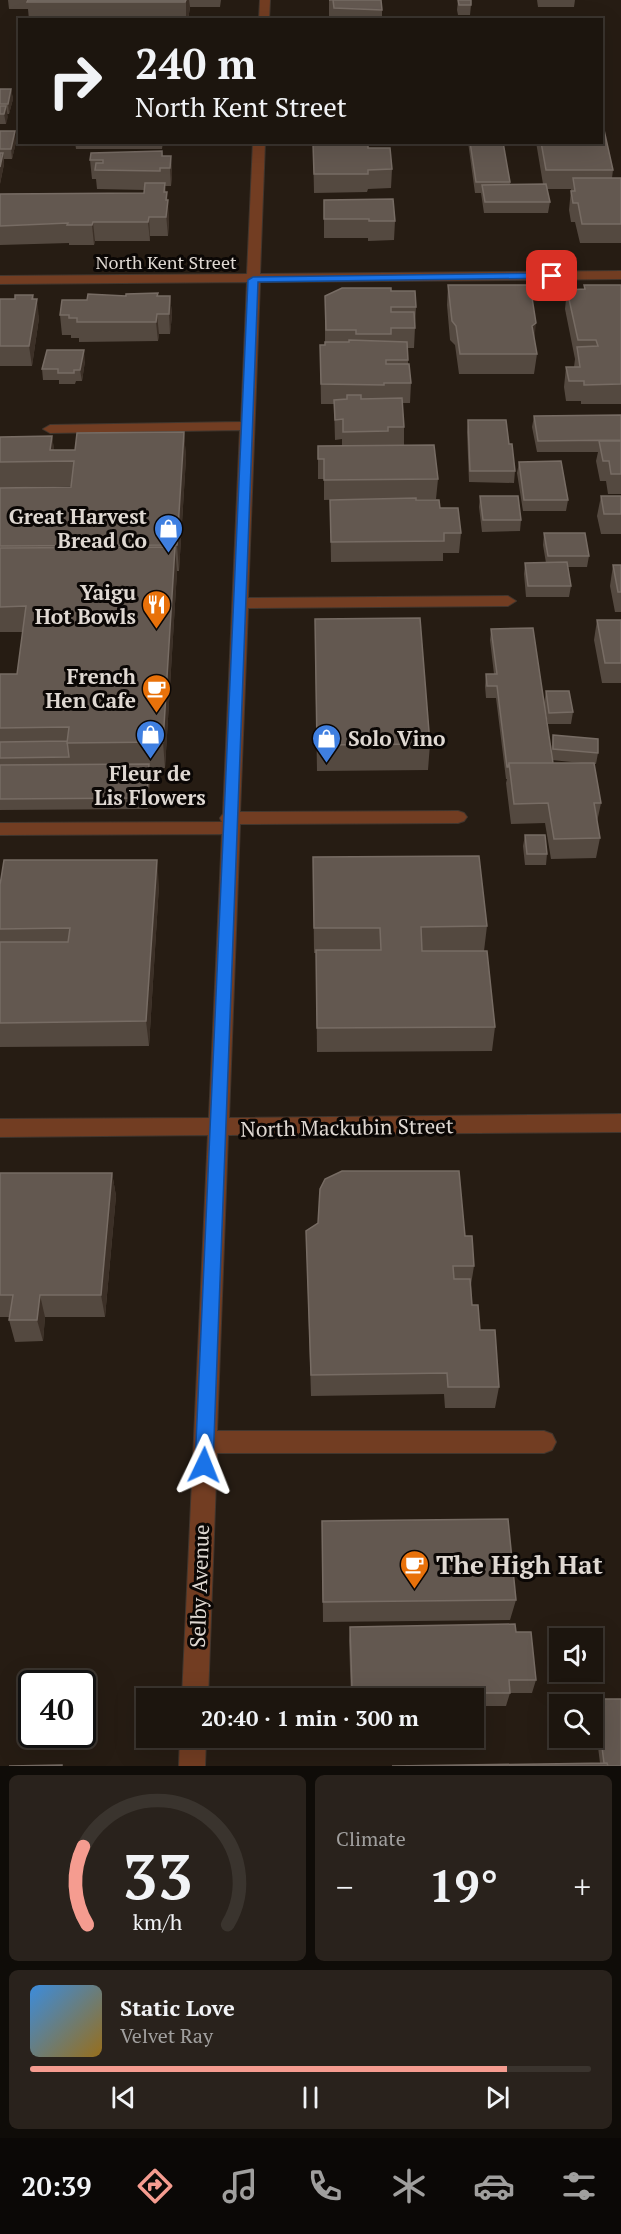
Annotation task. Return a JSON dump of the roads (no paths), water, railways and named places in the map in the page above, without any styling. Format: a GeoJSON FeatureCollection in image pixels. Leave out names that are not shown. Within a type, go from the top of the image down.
{"type":"FeatureCollection","features":[{"type":"Feature","properties":{"kind":"street"},"geometry":{"type":"LineString","coordinates":[[264,18],[265,0]]}},
{"type":"Feature","properties":{"kind":"street","name":"Selby Avenue"},"geometry":{"type":"LineString","coordinates":[[195,1688],[259,144]]}},
{"type":"Feature","properties":{"kind":"street","name":"North Kent Street"},"geometry":{"type":"LineString","coordinates":[[0,280],[253,280],[621,275]]}},
{"type":"Feature","properties":{"kind":"street"},"geometry":{"type":"LineString","coordinates":[[50,429],[246,426]]}},
{"type":"Feature","properties":{"kind":"street"},"geometry":{"type":"LineString","coordinates":[[239,603],[508,601]]}},
{"type":"Feature","properties":{"kind":"street"},"geometry":{"type":"LineString","coordinates":[[0,829],[458,817]]}},
{"type":"Feature","properties":{"kind":"street","name":"North Mackubin Street"},"geometry":{"type":"LineString","coordinates":[[0,1128],[621,1123]]}},
{"type":"Feature","properties":{"kind":"street"},"geometry":{"type":"LineString","coordinates":[[205,1442],[544,1442]]}},
{"type":"Feature","properties":{"kind":"street"},"geometry":{"type":"LineString","coordinates":[[192,1766],[193,1748]]}},
{"type":"Feature","properties":{"kind":"place","name":"Great Harvest Bread Co"},"geometry":{"type":"Point","coordinates":[168,554]}},
{"type":"Feature","properties":{"kind":"place","name":"Yaigu Hot Bowls"},"geometry":{"type":"Point","coordinates":[157,630]}},
{"type":"Feature","properties":{"kind":"place","name":"French Hen Cafe"},"geometry":{"type":"Point","coordinates":[157,714]}},
{"type":"Feature","properties":{"kind":"place","name":"Fleur de Lis Flowers"},"geometry":{"type":"Point","coordinates":[150,760]}},
{"type":"Feature","properties":{"kind":"place","name":"Solo Vino"},"geometry":{"type":"Point","coordinates":[327,764]}},
{"type":"Feature","properties":{"kind":"place","name":"The High Hat"},"geometry":{"type":"Point","coordinates":[415,1590]}}]}
